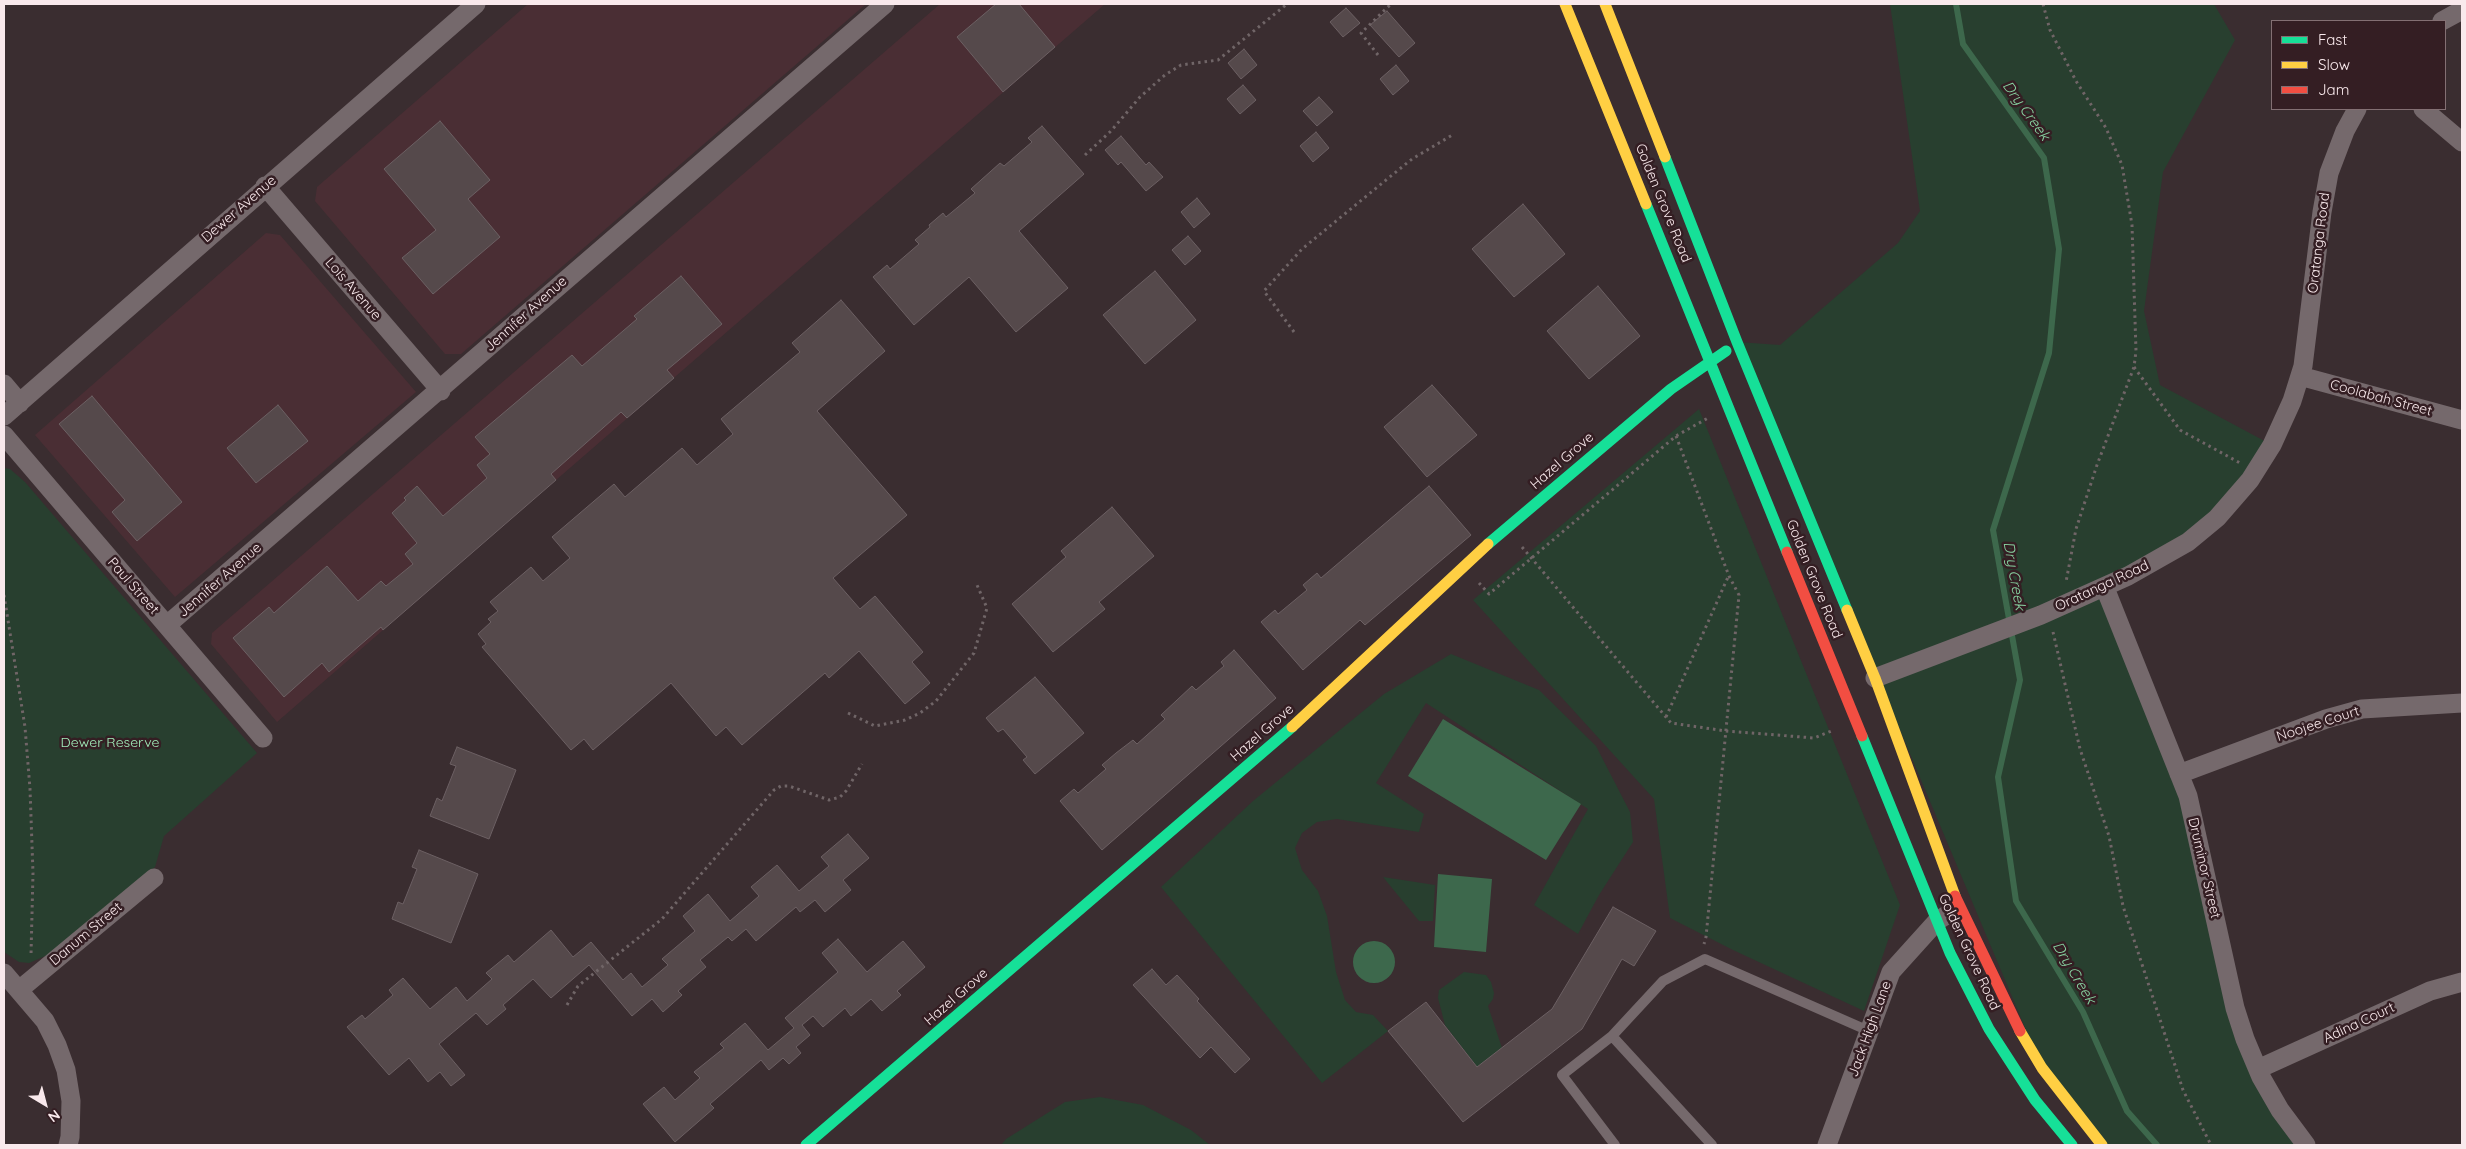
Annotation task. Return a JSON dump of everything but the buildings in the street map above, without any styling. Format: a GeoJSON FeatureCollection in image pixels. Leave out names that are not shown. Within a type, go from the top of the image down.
{"type":"FeatureCollection","features":[{"type":"Feature","properties":{"kind":"main road","name":"Golden Grove Road"},"geometry":{"type":"LineString","coordinates":[[1565,4],[1728,407],[1847,689],[1855,720],[1950,953],[1989,1029],[2035,1100],[2072,1145]]}},
{"type":"Feature","properties":{"kind":"main road","name":"Golden Grove Road"},"geometry":{"type":"LineString","coordinates":[[1605,4],[1871,680],[1958,908],[2012,1018],[2042,1068],[2102,1145]]}},
{"type":"Feature","properties":{"kind":"main road","name":"Hazel Grove"},"geometry":{"type":"LineString","coordinates":[[806,1145],[1311,711],[1464,565],[1629,423],[1737,342]]}},
{"type":"Feature","properties":{"kind":"street","name":"Dewer Avenue"},"geometry":{"type":"LineString","coordinates":[[4,416],[265,186],[476,4]]}},
{"type":"Feature","properties":{"kind":"street","name":"Jennifer Avenue"},"geometry":{"type":"LineString","coordinates":[[167,625],[441,391],[548,295],[885,4]]}},
{"type":"Feature","properties":{"kind":"street"},"geometry":{"type":"LineString","coordinates":[[2444,20],[2462,10]]}},
{"type":"Feature","properties":{"kind":"street","name":"Oratanga Road"},"geometry":{"type":"LineString","coordinates":[[1871,680],[1980,639],[2105,588],[2188,542],[2217,518],[2256,471],[2272,446],[2292,401],[2300,376],[2308,338],[2322,212],[2329,173],[2345,131],[2356,110]]}},
{"type":"Feature","properties":{"kind":"street"},"geometry":{"type":"LineString","coordinates":[[2424,110],[2462,142]]}},
{"type":"Feature","properties":{"kind":"street","name":"Lois Avenue"},"geometry":{"type":"LineString","coordinates":[[265,186],[441,391]]}},
{"type":"Feature","properties":{"kind":"street","name":"Coolabah Street"},"geometry":{"type":"LineString","coordinates":[[2300,376],[2462,420]]}},
{"type":"Feature","properties":{"kind":"street"},"geometry":{"type":"LineString","coordinates":[[4,384],[20,403]]}},
{"type":"Feature","properties":{"kind":"street","name":"Paul Street"},"geometry":{"type":"LineString","coordinates":[[4,435],[263,738]]}},
{"type":"Feature","properties":{"kind":"street","name":"Druminor Street"},"geometry":{"type":"LineString","coordinates":[[2105,588],[2188,796],[2235,1008],[2258,1069],[2280,1110],[2306,1145]]}},
{"type":"Feature","properties":{"kind":"street","name":"Noojee Court"},"geometry":{"type":"LineString","coordinates":[[2179,774],[2326,719],[2362,709],[2462,703]]}},
{"type":"Feature","properties":{"kind":"street","name":"Danum Street"},"geometry":{"type":"LineString","coordinates":[[19,990],[154,878]]}},
{"type":"Feature","properties":{"kind":"street","name":"Jack High Lane"},"geometry":{"type":"LineString","coordinates":[[1828,1145],[1891,972],[1937,921],[1958,908]]}},
{"type":"Feature","properties":{"kind":"street"},"geometry":{"type":"LineString","coordinates":[[4,973],[45,1021],[57,1045],[66,1070],[71,1101],[68,1145]]}},
{"type":"Feature","properties":{"kind":"street","name":"Adina Court"},"geometry":{"type":"LineString","coordinates":[[2258,1069],[2430,991],[2462,982]]}},
{"type":"Feature","properties":{"kind":"lane"},"geometry":{"type":"LineString","coordinates":[[1615,1145],[1562,1075],[1612,1036],[1663,981],[1705,959],[1869,1031]]}},
{"type":"Feature","properties":{"kind":"lane"},"geometry":{"type":"LineString","coordinates":[[1612,1036],[1712,1145]]}},
{"type":"Feature","properties":{"kind":"path"},"geometry":{"type":"LineString","coordinates":[[1085,155],[1111,131],[1140,97],[1165,75],[1182,65],[1218,60],[1287,4]]}},
{"type":"Feature","properties":{"kind":"path"},"geometry":{"type":"LineString","coordinates":[[1378,55],[1361,33],[1391,4]]}},
{"type":"Feature","properties":{"kind":"path"},"geometry":{"type":"LineString","coordinates":[[1294,332],[1264,291],[1302,249],[1412,159],[1454,134]]}},
{"type":"Feature","properties":{"kind":"path"},"geometry":{"type":"LineString","coordinates":[[2134,367],[2180,430],[2256,471]]}},
{"type":"Feature","properties":{"kind":"path"},"geometry":{"type":"LineString","coordinates":[[1464,565],[1489,594],[1533,559],[1676,436],[1728,407]]}},
{"type":"Feature","properties":{"kind":"path"},"geometry":{"type":"LineString","coordinates":[[1676,436],[1729,576],[1739,595],[1706,937],[1697,963]]}},
{"type":"Feature","properties":{"kind":"path"},"geometry":{"type":"LineString","coordinates":[[1505,530],[1533,559],[1671,723],[1726,731],[1814,738],[1855,720]]}},
{"type":"Feature","properties":{"kind":"path"},"geometry":{"type":"LineString","coordinates":[[1666,717],[1729,576]]}},
{"type":"Feature","properties":{"kind":"path"},"geometry":{"type":"LineString","coordinates":[[848,713],[875,726],[905,720],[920,713],[936,701],[974,653],[987,608],[977,585]]}},
{"type":"Feature","properties":{"kind":"path"},"geometry":{"type":"LineString","coordinates":[[4,595],[25,727],[30,789],[33,873],[31,956],[33,967],[38,974]]}},
{"type":"Feature","properties":{"kind":"path"},"geometry":{"type":"LineString","coordinates":[[567,1004],[578,986],[662,919],[774,790],[781,786],[789,786],[829,800],[840,797],[846,791],[862,764]]}},
{"type":"Feature","properties":{"kind":"shaded area"},"geometry":{"type":"Polygon","coordinates":[[[528,4],[866,4],[461,354],[445,354],[315,201],[317,187],[528,4]]]}},
{"type":"Feature","properties":{"kind":"shaded area"},"geometry":{"type":"Polygon","coordinates":[[[940,4],[1105,4],[277,722],[211,644],[212,633],[940,4]]]}},
{"type":"Feature","properties":{"kind":"shaded area"},"geometry":{"type":"Polygon","coordinates":[[[266,233],[280,235],[416,392],[175,597],[35,435],[266,233]]]}},
{"type":"Feature","properties":{"kind":"shaded area"},"geometry":{"type":"Polygon","coordinates":[[[1443,719],[1581,804],[1546,860],[1408,776],[1443,719]]]}},
{"type":"Feature","properties":{"kind":"shaded area"},"geometry":{"type":"Polygon","coordinates":[[[1438,874],[1492,879],[1486,952],[1434,947],[1438,874]]]}},
{"type":"Feature","properties":{"kind":"shaded area"},"geometry":{"type":"Polygon","coordinates":[[[1378,941],[1386,944],[1392,950],[1395,962],[1392,974],[1386,980],[1370,983],[1362,980],[1356,974],[1353,958],[1356,950],[1362,944],[1378,941]]]}},
{"type":"Feature","properties":{"kind":"green space"},"geometry":{"type":"Polygon","coordinates":[[[1890,4],[2214,4],[2235,40],[2163,172],[2144,311],[2160,385],[2272,445],[2217,518],[2105,588],[2188,796],[2235,1008],[2306,1145],[2102,1145],[2042,1068],[1737,342],[1780,345],[1898,243],[1920,211],[1890,4]]]}},
{"type":"Feature","properties":{"kind":"green space"},"geometry":{"type":"Polygon","coordinates":[[[1699,409],[1900,905],[1864,1011],[1733,950],[1670,918],[1654,799],[1473,600],[1699,409]]]}},
{"type":"Feature","properties":{"kind":"green space","name":"Dewer Reserve"},"geometry":{"type":"Polygon","coordinates":[[[4,468],[10,469],[25,482],[257,753],[164,836],[155,867],[52,953],[29,963],[19,962],[4,952],[4,468]]]}},
{"type":"Feature","properties":{"kind":"green space"},"geometry":{"type":"Polygon","coordinates":[[[1451,654],[1539,690],[1596,746],[1630,812],[1633,842],[1599,895],[1578,934],[1534,905],[1588,809],[1426,703],[1376,783],[1424,814],[1419,832],[1337,819],[1317,822],[1302,833],[1295,848],[1302,870],[1318,891],[1327,916],[1336,972],[1345,1000],[1356,1012],[1373,1015],[1388,1031],[1322,1083],[1161,887],[1253,801],[1384,694],[1451,654]]]}},
{"type":"Feature","properties":{"kind":"green space"},"geometry":{"type":"Polygon","coordinates":[[[1383,877],[1435,885],[1433,921],[1419,921],[1383,877]]]}},
{"type":"Feature","properties":{"kind":"green space"},"geometry":{"type":"Polygon","coordinates":[[[1464,972],[1486,975],[1491,982],[1494,993],[1493,999],[1488,1006],[1502,1048],[1477,1067],[1445,1025],[1438,998],[1439,990],[1464,972]]]}},
{"type":"Feature","properties":{"kind":"green space"},"geometry":{"type":"Polygon","coordinates":[[[1100,1097],[1143,1105],[1191,1130],[1210,1145],[1001,1145],[1006,1139],[1065,1102],[1100,1097]]]}},
{"type":"Feature","properties":{"kind":"waterway","name":"Dry Creek"},"geometry":{"type":"LineString","coordinates":[[1956,4],[1963,44],[2044,158],[2059,249],[2049,353],[1993,530],[2020,680],[1998,777],[2016,901],[2083,1012],[2127,1111],[2157,1145]]}},
{"type":"Feature","properties":{"kind":"traffic: fast"},"geometry":{"type":"LineString","coordinates":[[1665,157],[1737,342],[1847,610]]}},
{"type":"Feature","properties":{"kind":"traffic: fast"},"geometry":{"type":"LineString","coordinates":[[1646,204],[1787,552]]}},
{"type":"Feature","properties":{"kind":"traffic: fast"},"geometry":{"type":"LineString","coordinates":[[1488,544],[1671,389],[1726,351]]}},
{"type":"Feature","properties":{"kind":"traffic: fast"},"geometry":{"type":"LineString","coordinates":[[806,1145],[1292,727]]}},
{"type":"Feature","properties":{"kind":"traffic: fast"},"geometry":{"type":"LineString","coordinates":[[1862,736],[1950,953],[1989,1029],[2035,1100],[2072,1145]]}},
{"type":"Feature","properties":{"kind":"traffic: slow"},"geometry":{"type":"LineString","coordinates":[[1565,4],[1646,204]]}},
{"type":"Feature","properties":{"kind":"traffic: slow"},"geometry":{"type":"LineString","coordinates":[[1605,4],[1665,157]]}},
{"type":"Feature","properties":{"kind":"traffic: slow"},"geometry":{"type":"LineString","coordinates":[[1292,727],[1488,544]]}},
{"type":"Feature","properties":{"kind":"traffic: slow"},"geometry":{"type":"LineString","coordinates":[[1847,610],[1875,678],[1955,896]]}},
{"type":"Feature","properties":{"kind":"traffic: slow"},"geometry":{"type":"LineString","coordinates":[[2020,1031],[2042,1068],[2102,1145]]}},
{"type":"Feature","properties":{"kind":"traffic: jam"},"geometry":{"type":"LineString","coordinates":[[1787,552],[1862,736]]}},
{"type":"Feature","properties":{"kind":"traffic: jam"},"geometry":{"type":"LineString","coordinates":[[1955,896],[2020,1031]]}}]}
